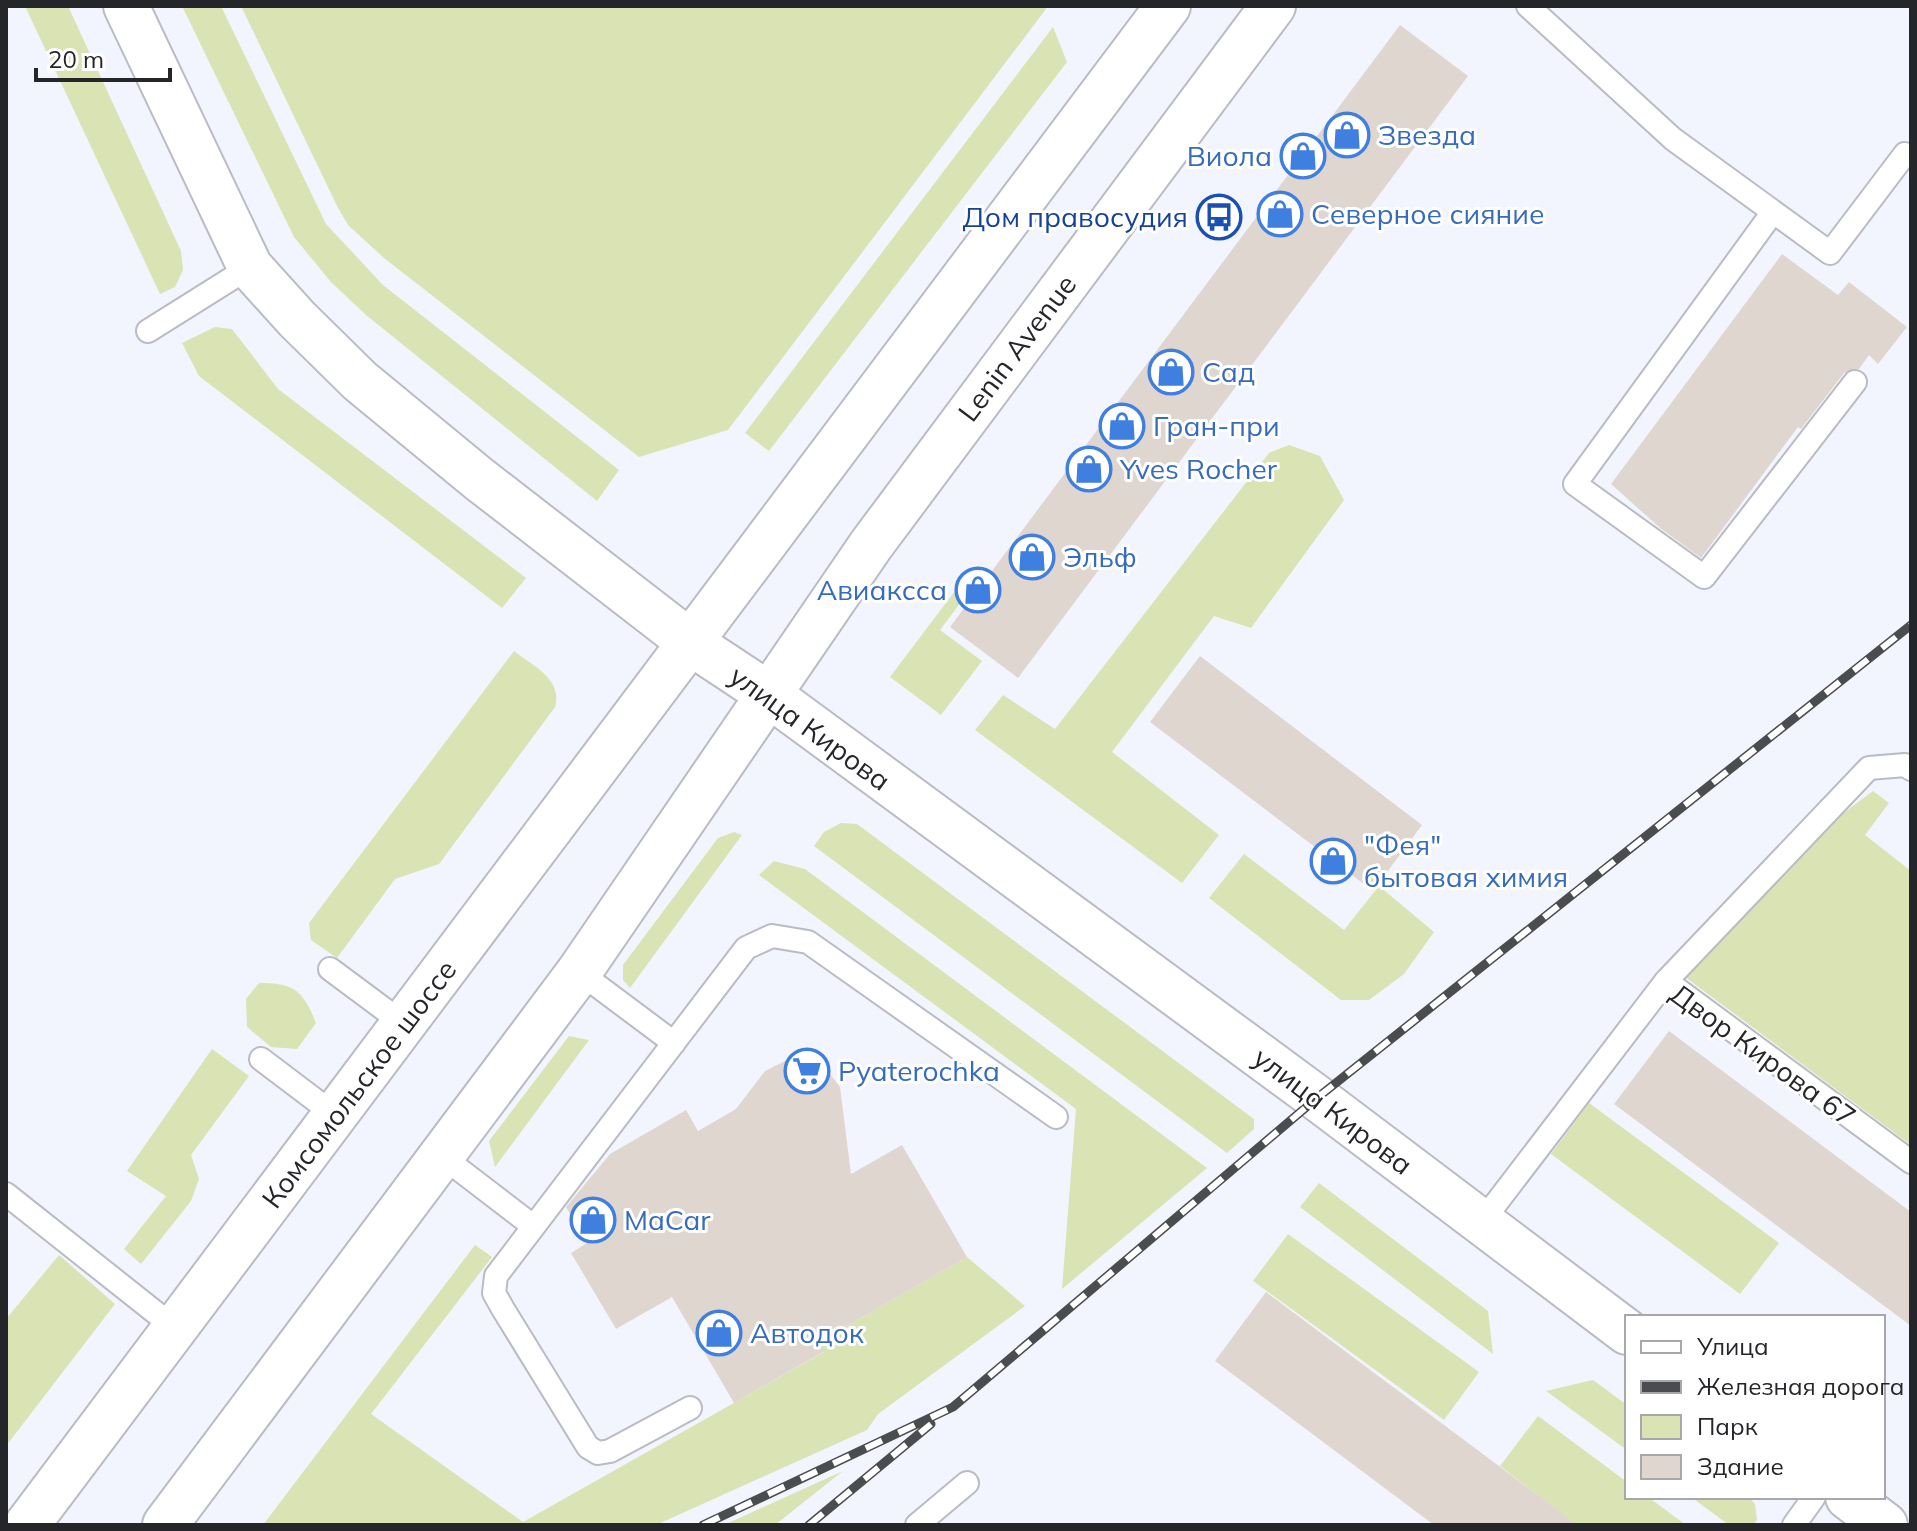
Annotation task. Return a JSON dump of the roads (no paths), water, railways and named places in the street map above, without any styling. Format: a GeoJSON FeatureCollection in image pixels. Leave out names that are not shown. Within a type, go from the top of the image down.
{"type":"FeatureCollection","features":[{"type":"Feature","properties":{"kind":"main road","name":"улица Кирова"},"geometry":{"type":"LineString","coordinates":[[126,6],[250,267],[360,381],[691,643],[768,694],[1625,1331]]}},
{"type":"Feature","properties":{"kind":"main road"},"geometry":{"type":"LineString","coordinates":[[691,643],[1168,6]]}},
{"type":"Feature","properties":{"kind":"main road","name":"Lenin Avenue"},"geometry":{"type":"LineString","coordinates":[[768,694],[871,545],[1273,6]]}},
{"type":"Feature","properties":{"kind":"main road","name":"Комсомольское шоссе"},"geometry":{"type":"LineString","coordinates":[[27,1525],[691,643]]}},
{"type":"Feature","properties":{"kind":"main road"},"geometry":{"type":"LineString","coordinates":[[165,1525],[579,972],[768,694]]}},
{"type":"Feature","properties":{"kind":"main road"},"geometry":{"type":"LineString","coordinates":[[1851,1499],[1885,1525]]}},
{"type":"Feature","properties":{"kind":"lane"},"geometry":{"type":"LineString","coordinates":[[1528,6],[1673,139],[1830,253],[1905,154]]}},
{"type":"Feature","properties":{"kind":"lane"},"geometry":{"type":"LineString","coordinates":[[1773,212],[1575,484],[1704,577],[1855,382]]}},
{"type":"Feature","properties":{"kind":"lane"},"geometry":{"type":"LineString","coordinates":[[148,331],[250,267]]}},
{"type":"Feature","properties":{"kind":"lane"},"geometry":{"type":"LineString","coordinates":[[1666,981],[1869,768],[1905,765],[1911,769]]}},
{"type":"Feature","properties":{"kind":"lane"},"geometry":{"type":"LineString","coordinates":[[690,1408],[610,1451],[598,1453],[588,1447],[494,1293],[496,1276],[746,948],[772,936],[808,942],[1056,1117]]}},
{"type":"Feature","properties":{"kind":"lane"},"geometry":{"type":"LineString","coordinates":[[330,969],[404,1024]]}},
{"type":"Feature","properties":{"kind":"lane"},"geometry":{"type":"LineString","coordinates":[[579,972],[674,1043]]}},
{"type":"Feature","properties":{"kind":"lane","name":"Двор Кирова 67"},"geometry":{"type":"LineString","coordinates":[[1481,1223],[1666,981],[1911,1162]]}},
{"type":"Feature","properties":{"kind":"lane"},"geometry":{"type":"LineString","coordinates":[[261,1059],[335,1115]]}},
{"type":"Feature","properties":{"kind":"lane"},"geometry":{"type":"LineString","coordinates":[[443,1157],[533,1226]]}},
{"type":"Feature","properties":{"kind":"lane"},"geometry":{"type":"LineString","coordinates":[[6,1194],[175,1328]]}},
{"type":"Feature","properties":{"kind":"lane"},"geometry":{"type":"LineString","coordinates":[[917,1525],[967,1483]]}},
{"type":"Feature","properties":{"kind":"lane"},"geometry":{"type":"LineString","coordinates":[[1794,1525],[1813,1499]]}},
{"type":"Feature","properties":{"kind":"railway"},"geometry":{"type":"LineString","coordinates":[[703,1525],[953,1407],[1317,1098],[1911,625]]}},
{"type":"Feature","properties":{"kind":"railway"},"geometry":{"type":"LineString","coordinates":[[809,1525],[931,1424]]}},
{"type":"Feature","properties":{"kind":"place","name":"Звезда"},"geometry":{"type":"Point","coordinates":[1347,135]}},
{"type":"Feature","properties":{"kind":"place","name":"Виола"},"geometry":{"type":"Point","coordinates":[1303,156]}},
{"type":"Feature","properties":{"kind":"place","name":"Северное сияние"},"geometry":{"type":"Point","coordinates":[1280,214]}},
{"type":"Feature","properties":{"kind":"place","name":"Дом правосудия"},"geometry":{"type":"Point","coordinates":[1219,217]}},
{"type":"Feature","properties":{"kind":"place","name":"Сад"},"geometry":{"type":"Point","coordinates":[1171,372]}},
{"type":"Feature","properties":{"kind":"place","name":"Гран-при"},"geometry":{"type":"Point","coordinates":[1122,426]}},
{"type":"Feature","properties":{"kind":"place","name":"Yves Rocher"},"geometry":{"type":"Point","coordinates":[1089,469]}},
{"type":"Feature","properties":{"kind":"place","name":"Эльф"},"geometry":{"type":"Point","coordinates":[1032,557]}},
{"type":"Feature","properties":{"kind":"place","name":"Авиаксса"},"geometry":{"type":"Point","coordinates":[978,590]}},
{"type":"Feature","properties":{"kind":"place","name":"\"Фея\" бытовая химия"},"geometry":{"type":"Point","coordinates":[1333,861]}},
{"type":"Feature","properties":{"kind":"place","name":"Pyaterochka"},"geometry":{"type":"Point","coordinates":[807,1071]}},
{"type":"Feature","properties":{"kind":"place","name":"MaCar"},"geometry":{"type":"Point","coordinates":[593,1220]}},
{"type":"Feature","properties":{"kind":"place","name":"Автодок"},"geometry":{"type":"Point","coordinates":[719,1333]}}]}
